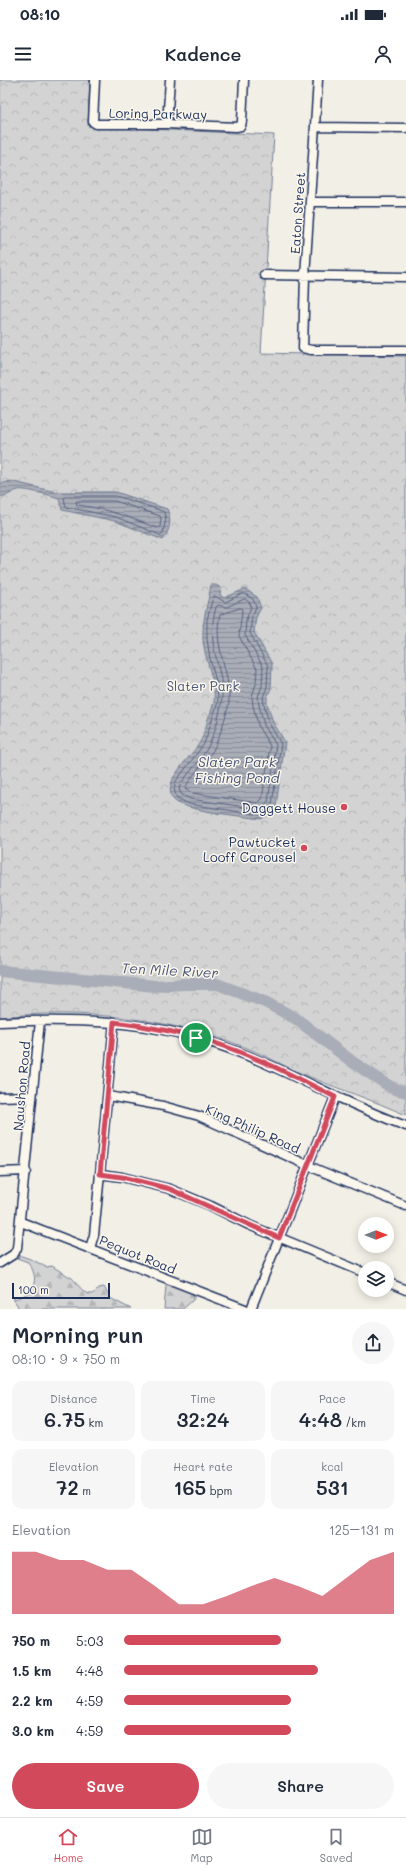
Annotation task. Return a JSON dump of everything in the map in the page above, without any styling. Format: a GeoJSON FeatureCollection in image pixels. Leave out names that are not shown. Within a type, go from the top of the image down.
{"type":"FeatureCollection","features":[{"type":"Feature","properties":{"kind":"street","name":"Loring Parkway"},"geometry":{"type":"LineString","coordinates":[[95,80],[93,122],[96,124],[241,126],[244,80]]}},
{"type":"Feature","properties":{"kind":"street"},"geometry":{"type":"LineString","coordinates":[[167,124],[170,80]]}},
{"type":"Feature","properties":{"kind":"street","name":"Eaton Street"},"geometry":{"type":"LineString","coordinates":[[318,80],[305,276],[303,348],[311,350],[406,350]]}},
{"type":"Feature","properties":{"kind":"street"},"geometry":{"type":"LineString","coordinates":[[315,127],[406,128]]}},
{"type":"Feature","properties":{"kind":"street"},"geometry":{"type":"LineString","coordinates":[[310,202],[406,202]]}},
{"type":"Feature","properties":{"kind":"street"},"geometry":{"type":"LineString","coordinates":[[264,275],[406,277]]}},
{"type":"Feature","properties":{"kind":"street"},"geometry":{"type":"LineString","coordinates":[[0,1022],[72,1020],[114,1022],[158,1029],[216,1043],[265,1063],[335,1097],[406,1126]]}},
{"type":"Feature","properties":{"kind":"street","name":"Naushon Road"},"geometry":{"type":"LineString","coordinates":[[0,1263],[14,1254],[18,1248],[40,1021]]}},
{"type":"Feature","properties":{"kind":"street"},"geometry":{"type":"LineString","coordinates":[[90,1248],[94,1235],[114,1022]]}},
{"type":"Feature","properties":{"kind":"street"},"geometry":{"type":"LineString","coordinates":[[0,1097],[32,1096]]}},
{"type":"Feature","properties":{"kind":"street","name":"King Philip Road"},"geometry":{"type":"LineString","coordinates":[[108,1096],[163,1106],[199,1116],[307,1165],[406,1206]]}},
{"type":"Feature","properties":{"kind":"street"},"geometry":{"type":"LineString","coordinates":[[251,1309],[335,1097]]}},
{"type":"Feature","properties":{"kind":"street"},"geometry":{"type":"LineString","coordinates":[[0,1172],[26,1171]]}},
{"type":"Feature","properties":{"kind":"street"},"geometry":{"type":"LineString","coordinates":[[100,1174],[122,1177],[170,1189],[279,1238],[358,1270]]}},
{"type":"Feature","properties":{"kind":"street","name":"Pequot Road"},"geometry":{"type":"LineString","coordinates":[[21,1222],[245,1309]]}},
{"type":"Feature","properties":{"kind":"street"},"geometry":{"type":"LineString","coordinates":[[394,1285],[406,1290]]}},
{"type":"Feature","properties":{"kind":"green space","name":"Slater Park"},"geometry":{"type":"Polygon","coordinates":[[[0,80],[90,80],[88,126],[274,135],[261,353],[406,356],[406,1115],[290,1069],[247,1048],[187,1029],[125,1018],[94,1015],[62,1014],[0,1017],[0,80]]]}},
{"type":"Feature","properties":{"kind":"green space"},"geometry":{"type":"Polygon","coordinates":[[[13,1253],[33,1260],[46,1267],[52,1266],[72,1278],[80,1288],[87,1293],[91,1294],[99,1288],[104,1287],[110,1298],[131,1309],[17,1309],[18,1306],[13,1299],[26,1294],[33,1286],[35,1281],[32,1269],[28,1262],[17,1258],[13,1253]]]}},
{"type":"Feature","properties":{"kind":"green space"},"geometry":{"type":"Polygon","coordinates":[[[171,1280],[193,1292],[194,1299],[183,1309],[164,1309],[166,1285],[171,1280]]]}},
{"type":"Feature","properties":{"kind":"water"},"geometry":{"type":"Polygon","coordinates":[[[10,481],[56,492],[116,492],[167,509],[170,521],[169,529],[163,540],[115,521],[62,510],[59,498],[32,491],[21,490],[5,496],[0,496],[0,484],[10,481]]]}},
{"type":"Feature","properties":{"kind":"water","name":"Slater Park Fishing Pond"},"geometry":{"type":"Polygon","coordinates":[[[211,585],[216,585],[221,588],[220,595],[224,598],[245,589],[257,597],[261,608],[256,617],[254,632],[272,664],[271,688],[267,698],[267,703],[273,722],[285,742],[276,806],[267,816],[261,819],[188,807],[173,799],[170,792],[174,777],[196,748],[204,734],[214,702],[214,687],[203,639],[204,618],[211,585]]]}},
{"type":"Feature","properties":{"kind":"waterway","name":"Ten Mile River"},"geometry":{"type":"LineString","coordinates":[[0,971],[155,986],[217,984],[265,1002],[295,1018],[354,1063],[394,1089],[406,1092]]}},
{"type":"Feature","properties":{"kind":"place","name":"Daggett House"},"geometry":{"type":"Point","coordinates":[344,807]}},
{"type":"Feature","properties":{"kind":"place","name":"Pawtucket Looff Carousel"},"geometry":{"type":"Point","coordinates":[304,848]}},
{"type":"Feature","properties":{"kind":"route"},"geometry":{"type":"LineString","coordinates":[[114,1022],[138,1025],[196,1038],[216,1043],[265,1063],[335,1097],[279,1238],[170,1189],[147,1182],[100,1174],[114,1022]]}}]}
